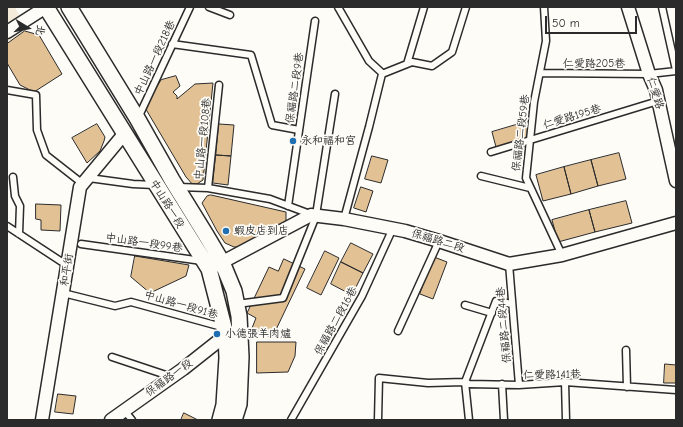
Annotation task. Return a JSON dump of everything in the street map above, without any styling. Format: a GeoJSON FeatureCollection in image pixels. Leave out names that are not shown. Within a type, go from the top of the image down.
{"type":"FeatureCollection","features":[{"type":"Feature","properties":{"kind":"street","name":"中山路一段"},"geometry":{"type":"LineString","coordinates":[[46,7],[156,185],[212,264],[234,291],[239,316],[241,357],[239,404],[234,420]]}},
{"type":"Feature","properties":{"kind":"street"},"geometry":{"type":"LineString","coordinates":[[7,32],[46,7]]}},
{"type":"Feature","properties":{"kind":"street","name":"中山路一段"},"geometry":{"type":"LineString","coordinates":[[69,7],[206,235],[225,331],[227,358],[224,405],[220,420]]}},
{"type":"Feature","properties":{"kind":"street","name":"仁愛路"},"geometry":{"type":"LineString","coordinates":[[628,7],[649,74],[656,90],[676,181]]}},
{"type":"Feature","properties":{"kind":"street","name":"和平街"},"geometry":{"type":"LineString","coordinates":[[42,420],[80,187],[124,134]]}},
{"type":"Feature","properties":{"kind":"street"},"geometry":{"type":"LineString","coordinates":[[212,264],[314,217]]}},
{"type":"Feature","properties":{"kind":"street","name":"保福路二段"},"geometry":{"type":"LineString","coordinates":[[314,217],[344,219],[402,227],[509,264],[562,255],[676,223]]}},
{"type":"Feature","properties":{"kind":"street","name":"保福路一段"},"geometry":{"type":"LineString","coordinates":[[111,420],[128,415],[225,331]]}},
{"type":"Feature","properties":{"kind":"lane","name":"中山路一段218巷"},"geometry":{"type":"LineString","coordinates":[[137,118],[190,7]]}},
{"type":"Feature","properties":{"kind":"lane"},"geometry":{"type":"LineString","coordinates":[[209,7],[230,15]]}},
{"type":"Feature","properties":{"kind":"lane"},"geometry":{"type":"LineString","coordinates":[[338,7],[370,61],[382,74]]}},
{"type":"Feature","properties":{"kind":"lane"},"geometry":{"type":"LineString","coordinates":[[407,64],[424,7]]}},
{"type":"Feature","properties":{"kind":"lane"},"geometry":{"type":"LineString","coordinates":[[382,74],[412,62],[432,66],[452,52],[466,7]]}},
{"type":"Feature","properties":{"kind":"lane","name":"保福路二段59巷"},"geometry":{"type":"LineString","coordinates":[[544,7],[546,41],[534,102],[526,178],[562,255]]}},
{"type":"Feature","properties":{"kind":"lane"},"geometry":{"type":"LineString","coordinates":[[662,7],[676,71]]}},
{"type":"Feature","properties":{"kind":"lane","name":"保福路二段9巷"},"geometry":{"type":"LineString","coordinates":[[288,206],[315,21]]}},
{"type":"Feature","properties":{"kind":"lane"},"geometry":{"type":"LineString","coordinates":[[172,44],[251,55],[272,125],[299,130]]}},
{"type":"Feature","properties":{"kind":"lane","name":"仁愛路205巷"},"geometry":{"type":"LineString","coordinates":[[540,73],[649,74],[676,71]]}},
{"type":"Feature","properties":{"kind":"lane"},"geometry":{"type":"LineString","coordinates":[[344,219],[382,74]]}},
{"type":"Feature","properties":{"kind":"lane","name":"中山路一段108巷"},"geometry":{"type":"LineString","coordinates":[[176,187],[208,188],[219,85]]}},
{"type":"Feature","properties":{"kind":"lane"},"geometry":{"type":"LineString","coordinates":[[7,90],[36,95],[37,130],[46,155],[86,181],[156,185]]}},
{"type":"Feature","properties":{"kind":"lane"},"geometry":{"type":"LineString","coordinates":[[237,304],[283,298],[314,217],[335,94]]}},
{"type":"Feature","properties":{"kind":"lane","name":"仁愛路195巷"},"geometry":{"type":"LineString","coordinates":[[491,152],[658,101]]}},
{"type":"Feature","properties":{"kind":"lane"},"geometry":{"type":"LineString","coordinates":[[481,176],[530,188]]}},
{"type":"Feature","properties":{"kind":"lane"},"geometry":{"type":"LineString","coordinates":[[13,177],[15,196],[20,206],[19,234]]}},
{"type":"Feature","properties":{"kind":"lane"},"geometry":{"type":"LineString","coordinates":[[208,188],[270,199],[314,217]]}},
{"type":"Feature","properties":{"kind":"lane"},"geometry":{"type":"LineString","coordinates":[[7,226],[68,266]]}},
{"type":"Feature","properties":{"kind":"lane","name":"保福路二段16巷"},"geometry":{"type":"LineString","coordinates":[[291,420],[402,227]]}},
{"type":"Feature","properties":{"kind":"lane"},"geometry":{"type":"LineString","coordinates":[[398,331],[439,241]]}},
{"type":"Feature","properties":{"kind":"lane","name":"中山路一段99巷"},"geometry":{"type":"LineString","coordinates":[[81,244],[212,264]]}},
{"type":"Feature","properties":{"kind":"lane","name":"保福路二段44巷"},"geometry":{"type":"LineString","coordinates":[[509,264],[518,385]]}},
{"type":"Feature","properties":{"kind":"lane","name":"中山路一段91巷"},"geometry":{"type":"LineString","coordinates":[[63,294],[115,306],[131,302],[225,331]]}},
{"type":"Feature","properties":{"kind":"lane"},"geometry":{"type":"LineString","coordinates":[[469,420],[465,382],[496,301],[512,304]]}},
{"type":"Feature","properties":{"kind":"lane"},"geometry":{"type":"LineString","coordinates":[[465,305],[492,313]]}},
{"type":"Feature","properties":{"kind":"lane"},"geometry":{"type":"LineString","coordinates":[[626,350],[627,387]]}},
{"type":"Feature","properties":{"kind":"lane"},"geometry":{"type":"LineString","coordinates":[[112,357],[172,377]]}},
{"type":"Feature","properties":{"kind":"lane","name":"仁愛路141巷"},"geometry":{"type":"LineString","coordinates":[[378,420],[379,378],[428,382],[465,382],[469,384],[518,385],[565,382],[676,390]]}},
{"type":"Feature","properties":{"kind":"lane"},"geometry":{"type":"LineString","coordinates":[[565,382],[566,420]]}},
{"type":"Feature","properties":{"kind":"lane"},"geometry":{"type":"LineString","coordinates":[[502,384],[504,420]]}},
{"type":"Feature","properties":{"kind":"shaded area"},"geometry":{"type":"Polygon","coordinates":[[[7,7],[15,7],[33,45],[7,62],[7,7]]]}},
{"type":"Feature","properties":{"kind":"building"},"geometry":{"type":"Polygon","coordinates":[[[25,31],[39,35],[62,74],[34,92],[20,85],[7,63],[7,44],[25,31]]]}},
{"type":"Feature","properties":{"kind":"building"},"geometry":{"type":"Polygon","coordinates":[[[176,76],[180,86],[173,92],[177,96],[177,99],[195,84],[213,83],[203,180],[194,186],[186,177],[144,106],[161,80],[176,76]]]}},
{"type":"Feature","properties":{"kind":"building"},"geometry":{"type":"Polygon","coordinates":[[[526,122],[530,137],[496,147],[492,132],[526,122]]]}},
{"type":"Feature","properties":{"kind":"building"},"geometry":{"type":"Polygon","coordinates":[[[97,124],[105,137],[104,141],[100,151],[87,163],[72,138],[97,124]]]}},
{"type":"Feature","properties":{"kind":"building"},"geometry":{"type":"Polygon","coordinates":[[[219,124],[234,125],[231,156],[216,155],[219,124]]]}},
{"type":"Feature","properties":{"kind":"building"},"geometry":{"type":"Polygon","coordinates":[[[619,153],[626,179],[598,186],[591,160],[619,153]]]}},
{"type":"Feature","properties":{"kind":"building"},"geometry":{"type":"Polygon","coordinates":[[[216,155],[231,156],[228,185],[213,183],[216,155]]]}},
{"type":"Feature","properties":{"kind":"building"},"geometry":{"type":"Polygon","coordinates":[[[372,156],[388,160],[381,183],[365,179],[372,156]]]}},
{"type":"Feature","properties":{"kind":"building"},"geometry":{"type":"Polygon","coordinates":[[[591,160],[598,186],[571,194],[564,167],[591,160]]]}},
{"type":"Feature","properties":{"kind":"building"},"geometry":{"type":"Polygon","coordinates":[[[564,167],[571,194],[543,201],[536,175],[564,167]]]}},
{"type":"Feature","properties":{"kind":"building"},"geometry":{"type":"Polygon","coordinates":[[[361,187],[373,191],[366,212],[354,208],[361,187]]]}},
{"type":"Feature","properties":{"kind":"building"},"geometry":{"type":"Polygon","coordinates":[[[211,195],[286,212],[286,222],[241,247],[234,247],[225,243],[202,203],[207,196],[211,195]]]}},
{"type":"Feature","properties":{"kind":"building"},"geometry":{"type":"Polygon","coordinates":[[[626,201],[632,223],[595,232],[589,210],[626,201]]]}},
{"type":"Feature","properties":{"kind":"building"},"geometry":{"type":"Polygon","coordinates":[[[36,204],[61,205],[60,231],[41,230],[41,220],[36,219],[36,204]]]}},
{"type":"Feature","properties":{"kind":"building"},"geometry":{"type":"Polygon","coordinates":[[[589,210],[595,232],[558,242],[552,220],[589,210]]]}},
{"type":"Feature","properties":{"kind":"building"},"geometry":{"type":"Polygon","coordinates":[[[351,243],[373,254],[363,273],[341,262],[351,243]]]}},
{"type":"Feature","properties":{"kind":"building"},"geometry":{"type":"Polygon","coordinates":[[[325,251],[339,258],[321,295],[307,288],[325,251]]]}},
{"type":"Feature","properties":{"kind":"building"},"geometry":{"type":"Polygon","coordinates":[[[135,256],[189,265],[186,276],[150,293],[131,277],[135,256]]]}},
{"type":"Feature","properties":{"kind":"building"},"geometry":{"type":"Polygon","coordinates":[[[434,257],[447,262],[433,299],[420,294],[434,257]]]}},
{"type":"Feature","properties":{"kind":"building"},"geometry":{"type":"Polygon","coordinates":[[[284,259],[305,269],[272,338],[252,328],[256,318],[247,313],[269,267],[278,271],[284,259]]]}},
{"type":"Feature","properties":{"kind":"building"},"geometry":{"type":"Polygon","coordinates":[[[341,262],[363,273],[352,295],[331,284],[341,262]]]}},
{"type":"Feature","properties":{"kind":"building"},"geometry":{"type":"Polygon","coordinates":[[[257,342],[296,342],[295,356],[288,372],[257,373],[257,342]]]}},
{"type":"Feature","properties":{"kind":"building"},"geometry":{"type":"Polygon","coordinates":[[[665,364],[676,365],[676,383],[664,383],[665,364]]]}},
{"type":"Feature","properties":{"kind":"building"},"geometry":{"type":"Polygon","coordinates":[[[58,394],[76,396],[73,414],[55,412],[58,394]]]}},
{"type":"Feature","properties":{"kind":"building"},"geometry":{"type":"Polygon","coordinates":[[[184,413],[198,420],[181,420],[184,413]]]}},
{"type":"Feature","properties":{"kind":"place","name":"永和福和宮"},"geometry":{"type":"Point","coordinates":[293,141]}},
{"type":"Feature","properties":{"kind":"place","name":"蝦皮店到店"},"geometry":{"type":"Point","coordinates":[226,231]}},
{"type":"Feature","properties":{"kind":"place","name":"小德張羊肉爐"},"geometry":{"type":"Point","coordinates":[217,334]}}]}
